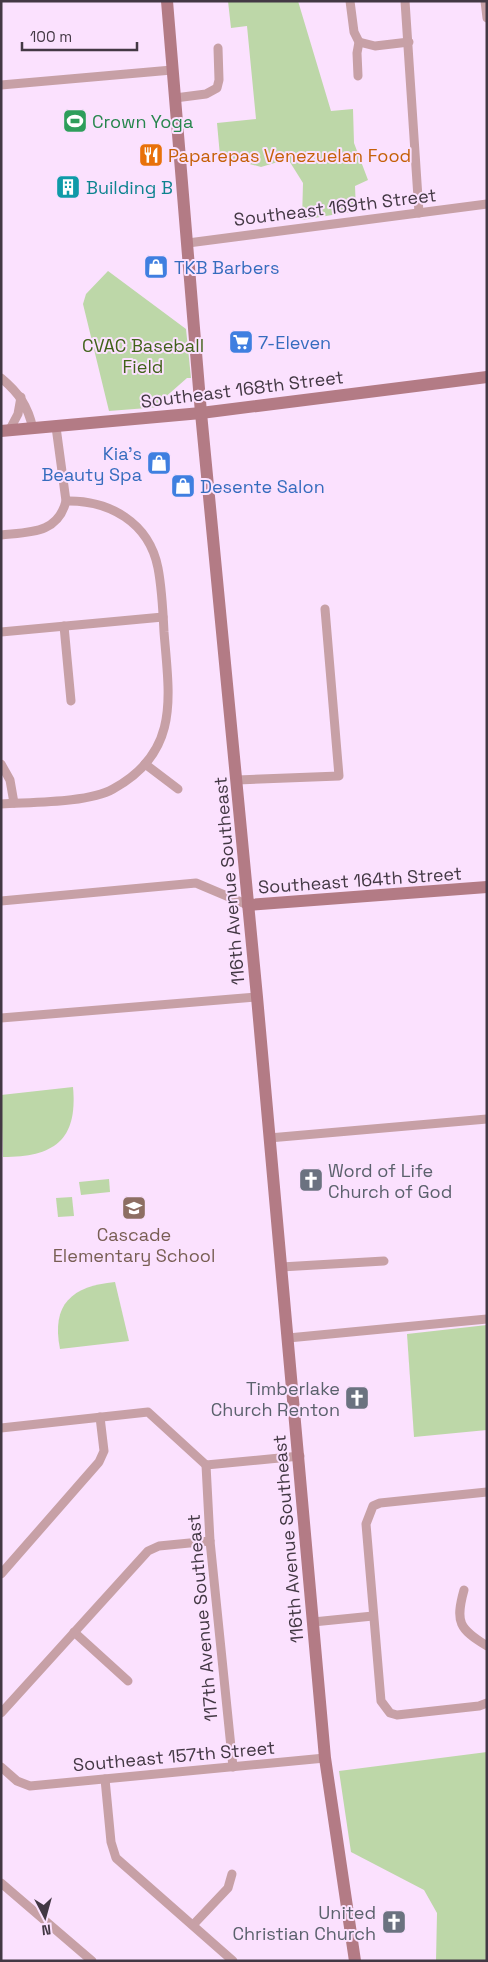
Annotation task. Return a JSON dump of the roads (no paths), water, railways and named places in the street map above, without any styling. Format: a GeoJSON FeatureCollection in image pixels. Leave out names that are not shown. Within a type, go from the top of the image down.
{"type":"FeatureCollection","features":[{"type":"Feature","properties":{"kind":"street","name":"116th Avenue Southeast"},"geometry":{"type":"LineString","coordinates":[[167,1],[201,413],[300,1456],[312,1622],[325,1758],[355,1961]]}},
{"type":"Feature","properties":{"kind":"street"},"geometry":{"type":"LineString","coordinates":[[350,1],[354,32],[359,42],[357,53],[358,76]]}},
{"type":"Feature","properties":{"kind":"street"},"geometry":{"type":"LineString","coordinates":[[405,1],[419,213]]}},
{"type":"Feature","properties":{"kind":"street"},"geometry":{"type":"LineString","coordinates":[[485,1],[487,18]]}},
{"type":"Feature","properties":{"kind":"street"},"geometry":{"type":"LineString","coordinates":[[359,42],[375,46],[409,42]]}},
{"type":"Feature","properties":{"kind":"street"},"geometry":{"type":"LineString","coordinates":[[175,98],[206,94],[217,88],[219,80],[218,48]]}},
{"type":"Feature","properties":{"kind":"street"},"geometry":{"type":"LineString","coordinates":[[1,85],[172,70]]}},
{"type":"Feature","properties":{"kind":"street","name":"Southeast 169th Street"},"geometry":{"type":"LineString","coordinates":[[188,243],[487,204]]}},
{"type":"Feature","properties":{"kind":"street","name":"Southeast 168th Street"},"geometry":{"type":"LineString","coordinates":[[5,431],[201,413],[487,377]]}},
{"type":"Feature","properties":{"kind":"street"},"geometry":{"type":"LineString","coordinates":[[1,378],[21,397],[27,407],[33,429]]}},
{"type":"Feature","properties":{"kind":"street"},"geometry":{"type":"LineString","coordinates":[[5,431],[18,414],[21,397]]}},
{"type":"Feature","properties":{"kind":"street"},"geometry":{"type":"LineString","coordinates":[[1,535],[37,532],[47,528],[60,517],[66,501],[56,427]]}},
{"type":"Feature","properties":{"kind":"street"},"geometry":{"type":"LineString","coordinates":[[1,804],[99,794],[112,790],[145,764],[159,743],[169,712],[158,566],[149,545],[140,532],[122,514],[109,506],[84,500],[66,501]]}},
{"type":"Feature","properties":{"kind":"street"},"geometry":{"type":"LineString","coordinates":[[237,780],[339,776],[325,609]]}},
{"type":"Feature","properties":{"kind":"street"},"geometry":{"type":"LineString","coordinates":[[1,632],[163,617]]}},
{"type":"Feature","properties":{"kind":"street"},"geometry":{"type":"LineString","coordinates":[[64,626],[71,701]]}},
{"type":"Feature","properties":{"kind":"street"},"geometry":{"type":"LineString","coordinates":[[1,764],[10,780],[14,803]]}},
{"type":"Feature","properties":{"kind":"street"},"geometry":{"type":"LineString","coordinates":[[145,764],[178,789]]}},
{"type":"Feature","properties":{"kind":"street","name":"Southeast 164th Street"},"geometry":{"type":"LineString","coordinates":[[1,901],[196,883],[248,905],[487,887]]}},
{"type":"Feature","properties":{"kind":"street"},"geometry":{"type":"LineString","coordinates":[[1,1018],[257,997]]}},
{"type":"Feature","properties":{"kind":"street"},"geometry":{"type":"LineString","coordinates":[[269,1138],[487,1119]]}},
{"type":"Feature","properties":{"kind":"street"},"geometry":{"type":"LineString","coordinates":[[281,1268],[384,1261]]}},
{"type":"Feature","properties":{"kind":"street"},"geometry":{"type":"LineString","coordinates":[[288,1338],[487,1319]]}},
{"type":"Feature","properties":{"kind":"street"},"geometry":{"type":"LineString","coordinates":[[1,1428],[148,1412],[206,1466],[300,1456]]}},
{"type":"Feature","properties":{"kind":"street"},"geometry":{"type":"LineString","coordinates":[[1,1574],[99,1462],[104,1451],[100,1417]]}},
{"type":"Feature","properties":{"kind":"street","name":"117th Avenue Southeast"},"geometry":{"type":"LineString","coordinates":[[206,1466],[210,1541],[233,1767]]}},
{"type":"Feature","properties":{"kind":"street"},"geometry":{"type":"LineString","coordinates":[[487,1492],[380,1503],[372,1506],[366,1524],[381,1701],[390,1713],[397,1715],[479,1706],[487,1703]]}},
{"type":"Feature","properties":{"kind":"street"},"geometry":{"type":"LineString","coordinates":[[1,1713],[148,1551],[159,1546],[210,1541]]}},
{"type":"Feature","properties":{"kind":"street"},"geometry":{"type":"LineString","coordinates":[[464,1590],[458,1608],[463,1630],[487,1646]]}},
{"type":"Feature","properties":{"kind":"street"},"geometry":{"type":"LineString","coordinates":[[312,1622],[373,1616]]}},
{"type":"Feature","properties":{"kind":"street"},"geometry":{"type":"LineString","coordinates":[[74,1632],[128,1681]]}},
{"type":"Feature","properties":{"kind":"street","name":"Southeast 157th Street"},"geometry":{"type":"LineString","coordinates":[[1,1767],[25,1786],[325,1758]]}},
{"type":"Feature","properties":{"kind":"street"},"geometry":{"type":"LineString","coordinates":[[105,1779],[111,1842],[116,1858],[232,1961]]}},
{"type":"Feature","properties":{"kind":"street"},"geometry":{"type":"LineString","coordinates":[[193,1925],[228,1888],[232,1874]]}},
{"type":"Feature","properties":{"kind":"street"},"geometry":{"type":"LineString","coordinates":[[1,1883],[92,1961]]}},
{"type":"Feature","properties":{"kind":"place","name":"Crown Yoga"},"geometry":{"type":"Point","coordinates":[75,121]}},
{"type":"Feature","properties":{"kind":"place","name":"Paparepas Venezuelan Food"},"geometry":{"type":"Point","coordinates":[151,155]}},
{"type":"Feature","properties":{"kind":"place","name":"Building B"},"geometry":{"type":"Point","coordinates":[68,187]}},
{"type":"Feature","properties":{"kind":"place","name":"TKB Barbers"},"geometry":{"type":"Point","coordinates":[156,267]}},
{"type":"Feature","properties":{"kind":"place","name":"7-Eleven"},"geometry":{"type":"Point","coordinates":[241,342]}},
{"type":"Feature","properties":{"kind":"place","name":"Kia's Beauty Spa"},"geometry":{"type":"Point","coordinates":[159,463]}},
{"type":"Feature","properties":{"kind":"place","name":"Desente Salon"},"geometry":{"type":"Point","coordinates":[183,486]}},
{"type":"Feature","properties":{"kind":"place","name":"Word of Life Church of God"},"geometry":{"type":"Point","coordinates":[311,1180]}},
{"type":"Feature","properties":{"kind":"place","name":"Cascade Elementary School"},"geometry":{"type":"Point","coordinates":[134,1208]}},
{"type":"Feature","properties":{"kind":"place","name":"Timberlake Church Renton"},"geometry":{"type":"Point","coordinates":[357,1398]}},
{"type":"Feature","properties":{"kind":"place","name":"United Christian Church"},"geometry":{"type":"Point","coordinates":[394,1922]}},
{"type":"Feature","properties":{"kind":"park label","name":"CVAC Baseball Field"},"geometry":{"type":"Point","coordinates":[143,355]}}]}
